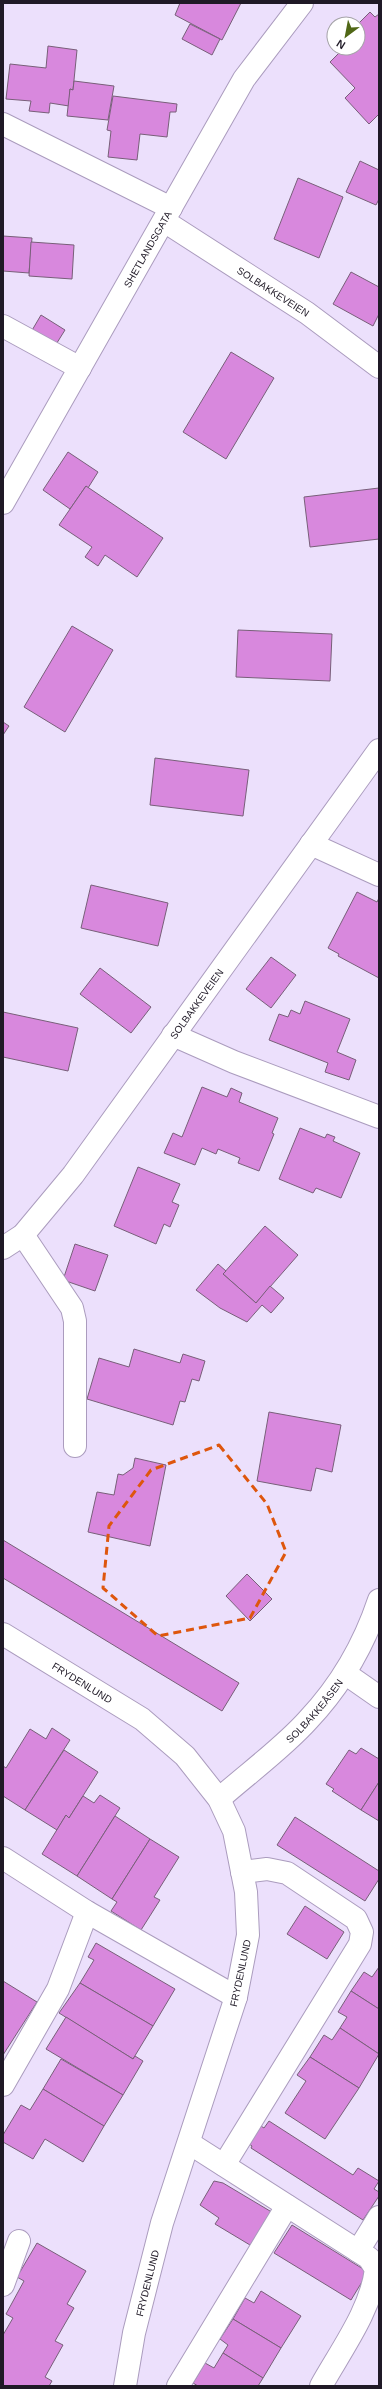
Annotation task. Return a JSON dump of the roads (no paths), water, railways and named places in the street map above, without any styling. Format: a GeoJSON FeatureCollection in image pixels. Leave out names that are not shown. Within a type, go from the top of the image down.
{"type":"FeatureCollection","features":[{"type":"Feature","properties":{"kind":"street","name":"SHETLANDSGATA"},"geometry":{"type":"LineString","coordinates":[[6,491],[80,368],[244,79],[302,3]]}},
{"type":"Feature","properties":{"kind":"street","name":"SOLBAKKEVEIEN"},"geometry":{"type":"LineString","coordinates":[[3,124],[167,215],[307,312],[379,367]]}},
{"type":"Feature","properties":{"kind":"street"},"geometry":{"type":"LineString","coordinates":[[3,326],[80,368]]}},
{"type":"Feature","properties":{"kind":"street","name":"SOLBAKKEVEIEN"},"geometry":{"type":"LineString","coordinates":[[3,1248],[23,1235],[73,1175],[379,750]]}},
{"type":"Feature","properties":{"kind":"street"},"geometry":{"type":"LineString","coordinates":[[311,844],[379,875]]}},
{"type":"Feature","properties":{"kind":"street"},"geometry":{"type":"LineString","coordinates":[[173,1035],[234,1062],[379,1117]]}},
{"type":"Feature","properties":{"kind":"street"},"geometry":{"type":"LineString","coordinates":[[23,1235],[72,1308],[75,1321],[74,1446]]}},
{"type":"Feature","properties":{"kind":"street","name":"SOLBAKKEÅSEN"},"geometry":{"type":"LineString","coordinates":[[218,1799],[308,1721],[346,1674],[374,1630],[379,1600]]}},
{"type":"Feature","properties":{"kind":"street","name":"FRYDENLUND"},"geometry":{"type":"LineString","coordinates":[[3,1634],[142,1719],[185,1756],[218,1799],[234,1831],[246,1892],[248,1935],[236,1997],[162,2223],[134,2333],[125,2386]]}},
{"type":"Feature","properties":{"kind":"street"},"geometry":{"type":"LineString","coordinates":[[346,1674],[379,1697]]}},
{"type":"Feature","properties":{"kind":"street"},"geometry":{"type":"LineString","coordinates":[[3,1858],[88,1912],[236,1997]]}},
{"type":"Feature","properties":{"kind":"street"},"geometry":{"type":"LineString","coordinates":[[224,2165],[360,1944],[362,1932],[356,1919],[287,1873],[267,1869],[242,1872]]}},
{"type":"Feature","properties":{"kind":"street"},"geometry":{"type":"LineString","coordinates":[[3,2085],[58,1988],[88,1912]]}},
{"type":"Feature","properties":{"kind":"street"},"geometry":{"type":"LineString","coordinates":[[189,2142],[369,2258],[376,2269],[374,2286],[353,2329],[321,2386]]}},
{"type":"Feature","properties":{"kind":"street"},"geometry":{"type":"LineString","coordinates":[[178,2386],[287,2206]]}},
{"type":"Feature","properties":{"kind":"street"},"geometry":{"type":"LineString","coordinates":[[358,2251],[379,2217]]}},
{"type":"Feature","properties":{"kind":"street"},"geometry":{"type":"LineString","coordinates":[[3,2285],[19,2241]]}}]}
